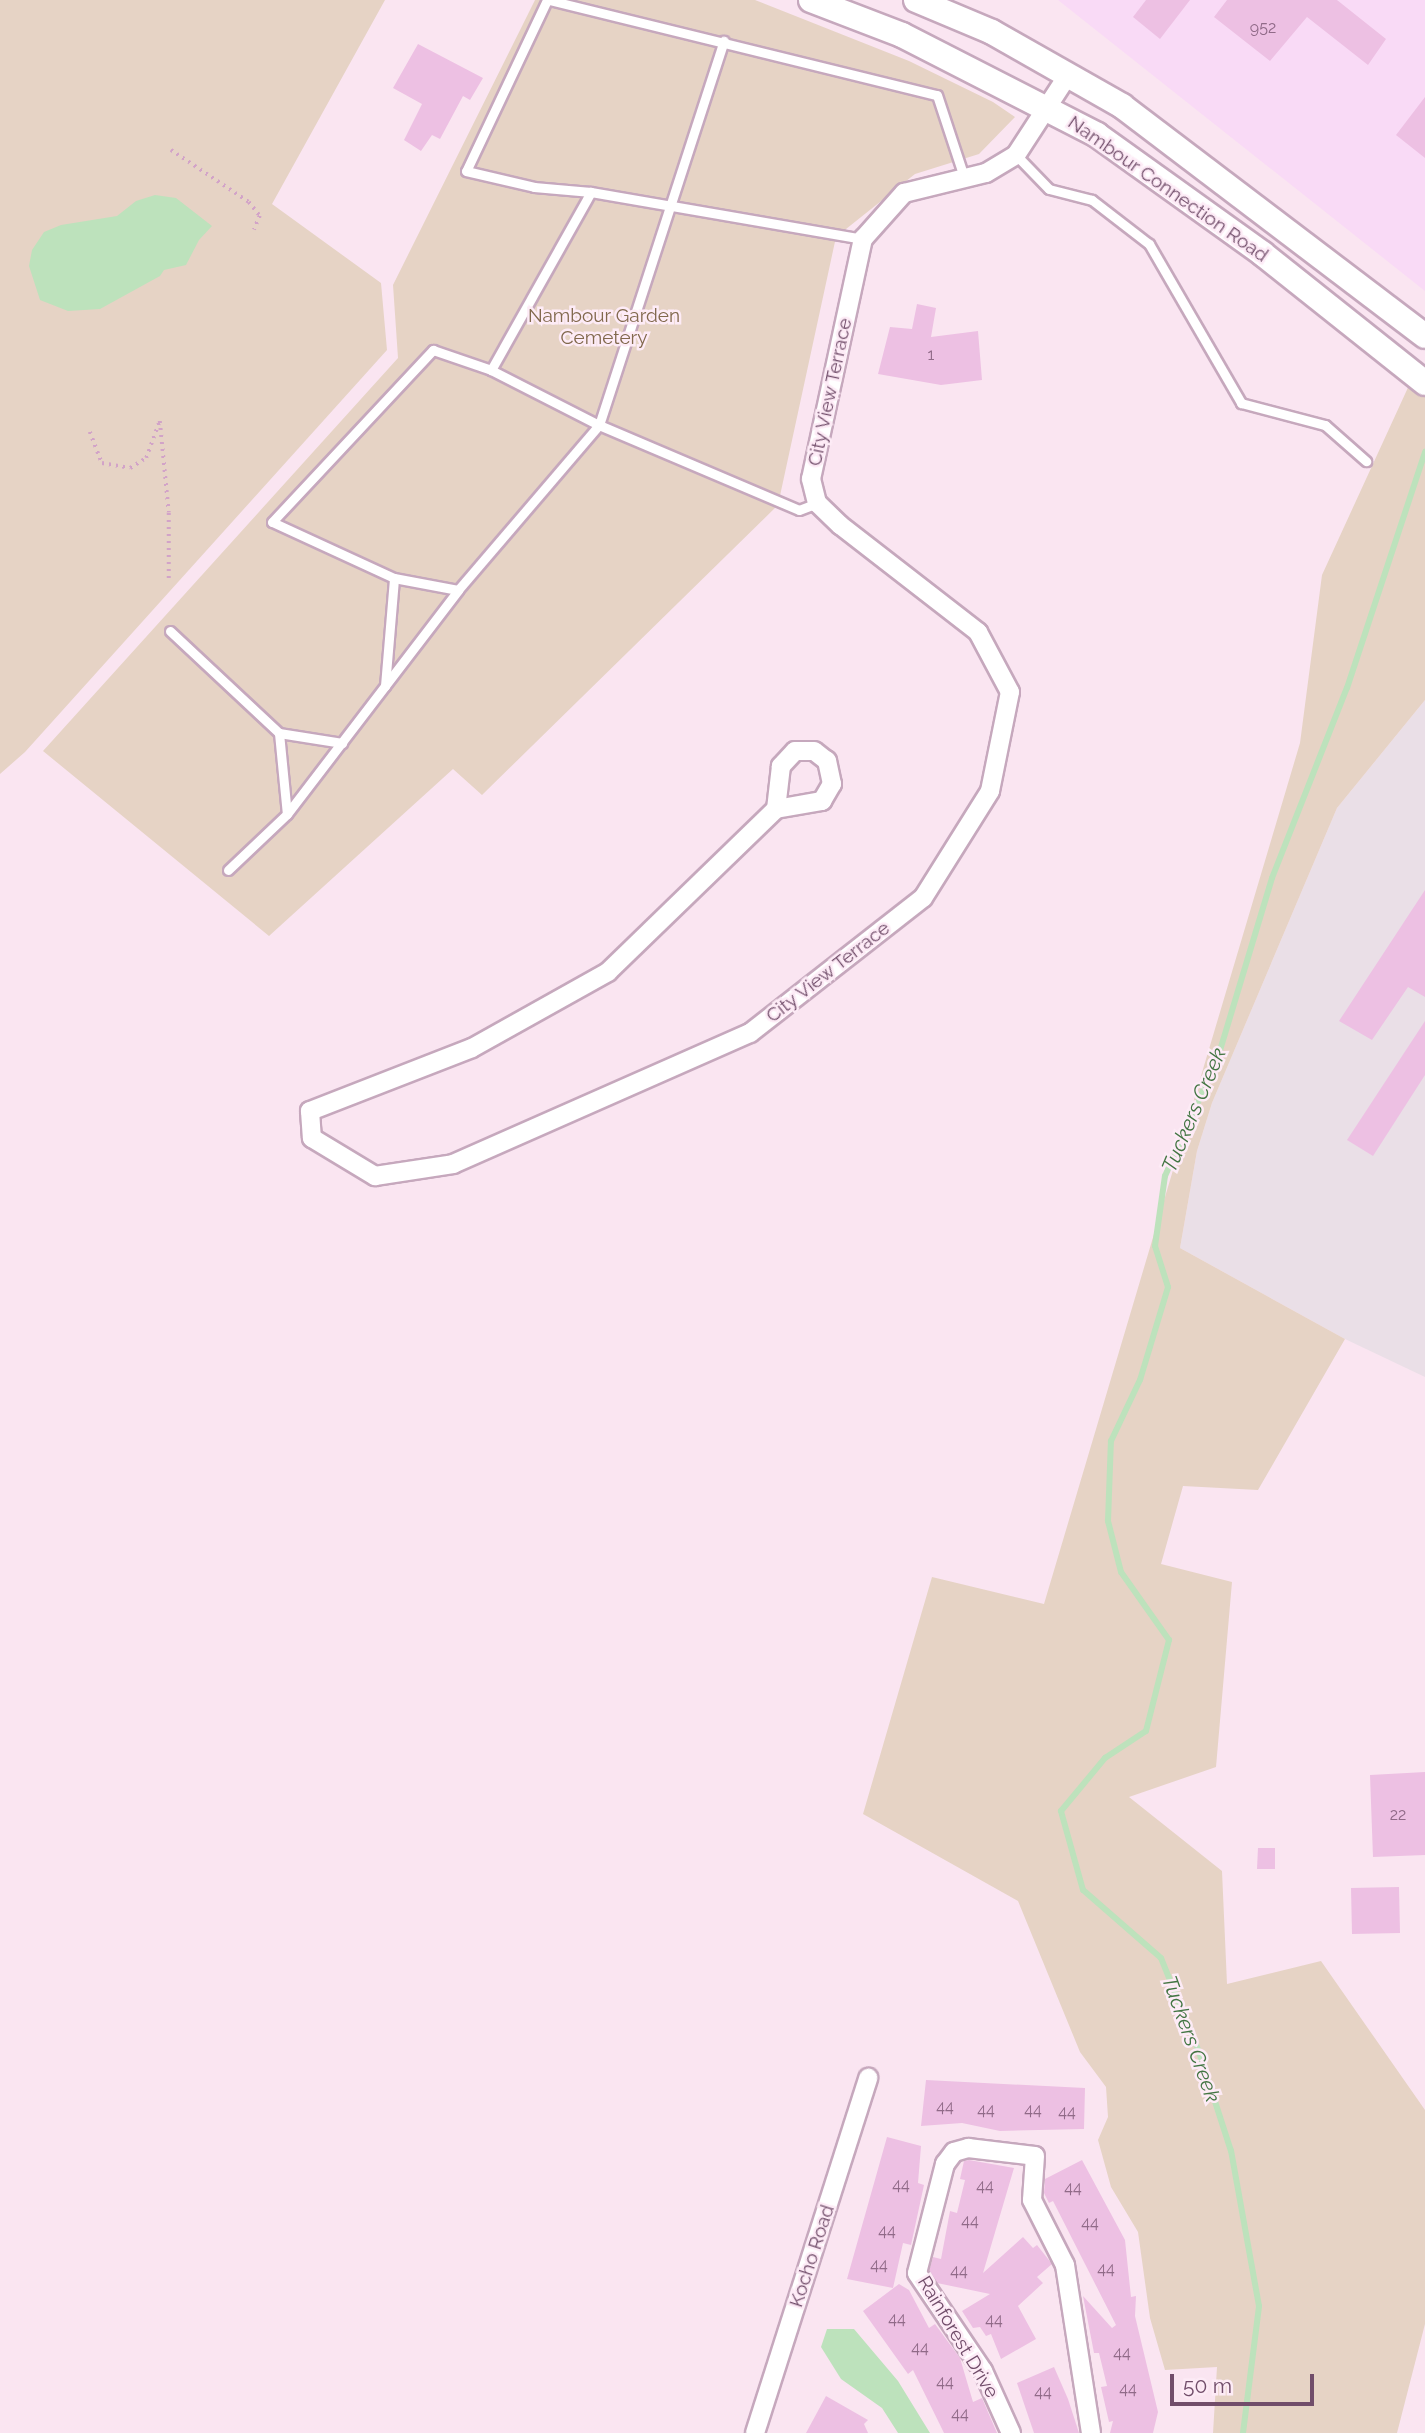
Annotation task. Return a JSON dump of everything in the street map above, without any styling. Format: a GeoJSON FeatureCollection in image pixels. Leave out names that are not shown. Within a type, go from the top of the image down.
{"type":"FeatureCollection","features":[{"type":"Feature","properties":{"kind":"main road","name":"Nambour Connection Road"},"geometry":{"type":"LineString","coordinates":[[811,0],[902,35],[1046,105],[1097,135],[1264,254],[1425,383]]}},
{"type":"Feature","properties":{"kind":"main road","name":"Nambour Connection Road"},"geometry":{"type":"LineString","coordinates":[[916,0],[992,32],[1122,106],[1425,336]]}},
{"type":"Feature","properties":{"kind":"street","name":"City View Terrace"},"geometry":{"type":"LineString","coordinates":[[776,810],[608,972],[472,1048],[310,1111],[312,1138],[375,1176],[453,1164],[750,1033],[923,898],[990,791],[1010,692],[978,632],[908,582],[817,503],[811,479],[863,240],[904,193],[986,173],[1016,155],[1068,75]]}},
{"type":"Feature","properties":{"kind":"street","name":"Kocho Road"},"geometry":{"type":"LineString","coordinates":[[755,2433],[868,2078]]}},
{"type":"Feature","properties":{"kind":"street","name":"Rainforest Drive"},"geometry":{"type":"LineString","coordinates":[[1011,2433],[983,2371],[917,2273],[945,2164],[954,2152],[968,2148],[1035,2156],[1032,2200],[1065,2265],[1091,2433]]}},
{"type":"Feature","properties":{"kind":"lane"},"geometry":{"type":"LineString","coordinates":[[863,240],[591,192],[534,187],[466,171],[548,0],[937,95],[964,177]]}},
{"type":"Feature","properties":{"kind":"lane"},"geometry":{"type":"LineString","coordinates":[[228,870],[287,814],[458,590],[599,425],[672,208],[724,41]]}},
{"type":"Feature","properties":{"kind":"lane"},"geometry":{"type":"LineString","coordinates":[[1016,155],[1049,189],[1092,201],[1149,244],[1241,402],[1325,425],[1366,461]]}},
{"type":"Feature","properties":{"kind":"lane"},"geometry":{"type":"LineString","coordinates":[[491,370],[591,192]]}},
{"type":"Feature","properties":{"kind":"lane"},"geometry":{"type":"LineString","coordinates":[[458,590],[394,578],[272,522],[433,350],[491,370],[599,425],[799,510],[817,503]]}},
{"type":"Feature","properties":{"kind":"lane"},"geometry":{"type":"LineString","coordinates":[[385,687],[394,578]]}},
{"type":"Feature","properties":{"kind":"lane"},"geometry":{"type":"LineString","coordinates":[[170,631],[279,733],[342,743]]}},
{"type":"Feature","properties":{"kind":"lane"},"geometry":{"type":"LineString","coordinates":[[279,733],[287,814]]}},
{"type":"Feature","properties":{"kind":"path"},"geometry":{"type":"LineString","coordinates":[[171,150],[249,202],[260,216],[254,230]]}},
{"type":"Feature","properties":{"kind":"path"},"geometry":{"type":"LineString","coordinates":[[90,432],[102,463],[131,468],[145,458],[160,421],[169,513],[169,579]]}},
{"type":"Feature","properties":{"kind":"shaded area"},"geometry":{"type":"Polygon","coordinates":[[[1058,0],[1425,0],[1425,291],[1058,0]]]}},
{"type":"Feature","properties":{"kind":"shaded area"},"geometry":{"type":"Polygon","coordinates":[[[155,195],[176,198],[212,226],[199,240],[186,265],[164,270],[160,276],[100,309],[68,311],[40,300],[29,266],[32,250],[44,232],[61,225],[117,216],[136,201],[155,195]]]}},
{"type":"Feature","properties":{"kind":"shaded area"},"geometry":{"type":"Polygon","coordinates":[[[1425,700],[1425,1377],[1345,1339],[1180,1248],[1197,1151],[1212,1103],[1337,808],[1425,700]]]}},
{"type":"Feature","properties":{"kind":"shaded area"},"geometry":{"type":"Polygon","coordinates":[[[827,2329],[854,2329],[898,2381],[930,2433],[898,2433],[882,2408],[841,2379],[821,2347],[827,2329]]]}},
{"type":"Feature","properties":{"kind":"green space"},"geometry":{"type":"Polygon","coordinates":[[[0,0],[385,0],[272,204],[381,283],[387,350],[25,752],[0,774],[0,0]]]}},
{"type":"Feature","properties":{"kind":"green space","name":"Nambour Garden Cemetery"},"geometry":{"type":"Polygon","coordinates":[[[535,0],[755,0],[909,61],[993,102],[1015,117],[979,154],[915,174],[836,237],[778,505],[482,795],[453,769],[269,936],[43,751],[398,358],[393,285],[535,0]]]}},
{"type":"Feature","properties":{"kind":"green space"},"geometry":{"type":"Polygon","coordinates":[[[1411,381],[1425,394],[1425,700],[1337,808],[1212,1103],[1197,1151],[1180,1248],[1345,1339],[1258,1490],[1183,1486],[1161,1564],[1232,1582],[1216,1767],[1129,1797],[1222,1871],[1227,1984],[1321,1961],[1425,2110],[1425,2324],[1397,2433],[1213,2433],[1217,2367],[1165,2370],[1150,2318],[1138,2232],[1111,2187],[1098,2140],[1108,2117],[1106,2087],[1080,2052],[1018,1901],[863,1814],[932,1577],[1044,1604],[1300,743],[1322,575],[1411,381]]]}},
{"type":"Feature","properties":{"kind":"building"},"geometry":{"type":"Polygon","coordinates":[[[1146,0],[1190,0],[1160,39],[1133,17],[1146,0]]]}},
{"type":"Feature","properties":{"kind":"building"},"geometry":{"type":"Polygon","coordinates":[[[1227,0],[1337,0],[1386,39],[1368,65],[1307,17],[1270,61],[1214,17],[1227,0]]]}},
{"type":"Feature","properties":{"kind":"building"},"geometry":{"type":"Polygon","coordinates":[[[418,44],[483,78],[470,100],[463,96],[440,139],[432,135],[421,151],[404,140],[422,104],[393,88],[418,44]]]}},
{"type":"Feature","properties":{"kind":"building"},"geometry":{"type":"Polygon","coordinates":[[[1425,97],[1425,158],[1396,135],[1425,97]]]}},
{"type":"Feature","properties":{"kind":"building"},"geometry":{"type":"Polygon","coordinates":[[[917,304],[936,308],[931,337],[978,331],[982,380],[941,385],[878,374],[890,327],[912,329],[917,304]]]}},
{"type":"Feature","properties":{"kind":"building"},"geometry":{"type":"Polygon","coordinates":[[[1425,890],[1425,997],[1408,987],[1372,1040],[1339,1021],[1425,890]]]}},
{"type":"Feature","properties":{"kind":"building"},"geometry":{"type":"Polygon","coordinates":[[[1425,1021],[1425,1075],[1373,1156],[1347,1140],[1425,1021]]]}},
{"type":"Feature","properties":{"kind":"building"},"geometry":{"type":"Polygon","coordinates":[[[1425,1772],[1425,1855],[1373,1857],[1370,1775],[1425,1772]]]}},
{"type":"Feature","properties":{"kind":"building"},"geometry":{"type":"Polygon","coordinates":[[[1258,1848],[1275,1848],[1275,1869],[1257,1869],[1258,1848]]]}},
{"type":"Feature","properties":{"kind":"building"},"geometry":{"type":"Polygon","coordinates":[[[1399,1887],[1400,1933],[1352,1934],[1351,1888],[1399,1887]]]}},
{"type":"Feature","properties":{"kind":"building"},"geometry":{"type":"Polygon","coordinates":[[[926,2080],[1085,2088],[1084,2129],[1000,2131],[962,2123],[921,2126],[926,2080]]]}},
{"type":"Feature","properties":{"kind":"building"},"geometry":{"type":"Polygon","coordinates":[[[887,2137],[921,2146],[918,2183],[924,2185],[911,2245],[903,2243],[893,2288],[847,2279],[887,2137]]]}},
{"type":"Feature","properties":{"kind":"building"},"geometry":{"type":"Polygon","coordinates":[[[1082,2160],[1125,2240],[1131,2297],[1136,2296],[1135,2316],[1158,2412],[1153,2433],[1110,2433],[1113,2421],[1109,2422],[1101,2387],[1107,2386],[1099,2353],[1094,2353],[1083,2296],[1112,2328],[1116,2325],[1053,2201],[1049,2203],[1044,2193],[1045,2179],[1082,2160]]]}},
{"type":"Feature","properties":{"kind":"building"},"geometry":{"type":"Polygon","coordinates":[[[964,2161],[1014,2168],[983,2273],[1023,2237],[1033,2248],[1037,2245],[1052,2264],[1037,2277],[1043,2283],[1018,2306],[1036,2339],[1001,2359],[991,2334],[986,2336],[980,2327],[973,2328],[962,2311],[990,2294],[937,2283],[929,2271],[933,2257],[941,2259],[950,2211],[957,2213],[965,2180],[960,2179],[964,2161]]]}},
{"type":"Feature","properties":{"kind":"building"},"geometry":{"type":"Polygon","coordinates":[[[899,2284],[909,2290],[929,2328],[935,2324],[960,2358],[973,2402],[982,2398],[997,2433],[944,2433],[913,2370],[908,2374],[863,2311],[899,2284]]]}},
{"type":"Feature","properties":{"kind":"building"},"geometry":{"type":"Polygon","coordinates":[[[1054,2367],[1079,2433],[1034,2433],[1017,2383],[1054,2367]]]}},
{"type":"Feature","properties":{"kind":"building"},"geometry":{"type":"Polygon","coordinates":[[[826,2396],[868,2420],[864,2424],[868,2433],[806,2433],[826,2396]]]}},
{"type":"Feature","properties":{"kind":"waterway","name":"Tuckers Creek"},"geometry":{"type":"LineString","coordinates":[[1243,2433],[1259,2306],[1231,2151],[1199,2052],[1161,1958],[1083,1890],[1061,1811],[1105,1758],[1146,1731],[1169,1640],[1121,1572],[1108,1521],[1111,1441],[1140,1380],[1168,1287],[1155,1246],[1165,1176],[1218,1057],[1272,878],[1347,688],[1425,452]]}}]}
